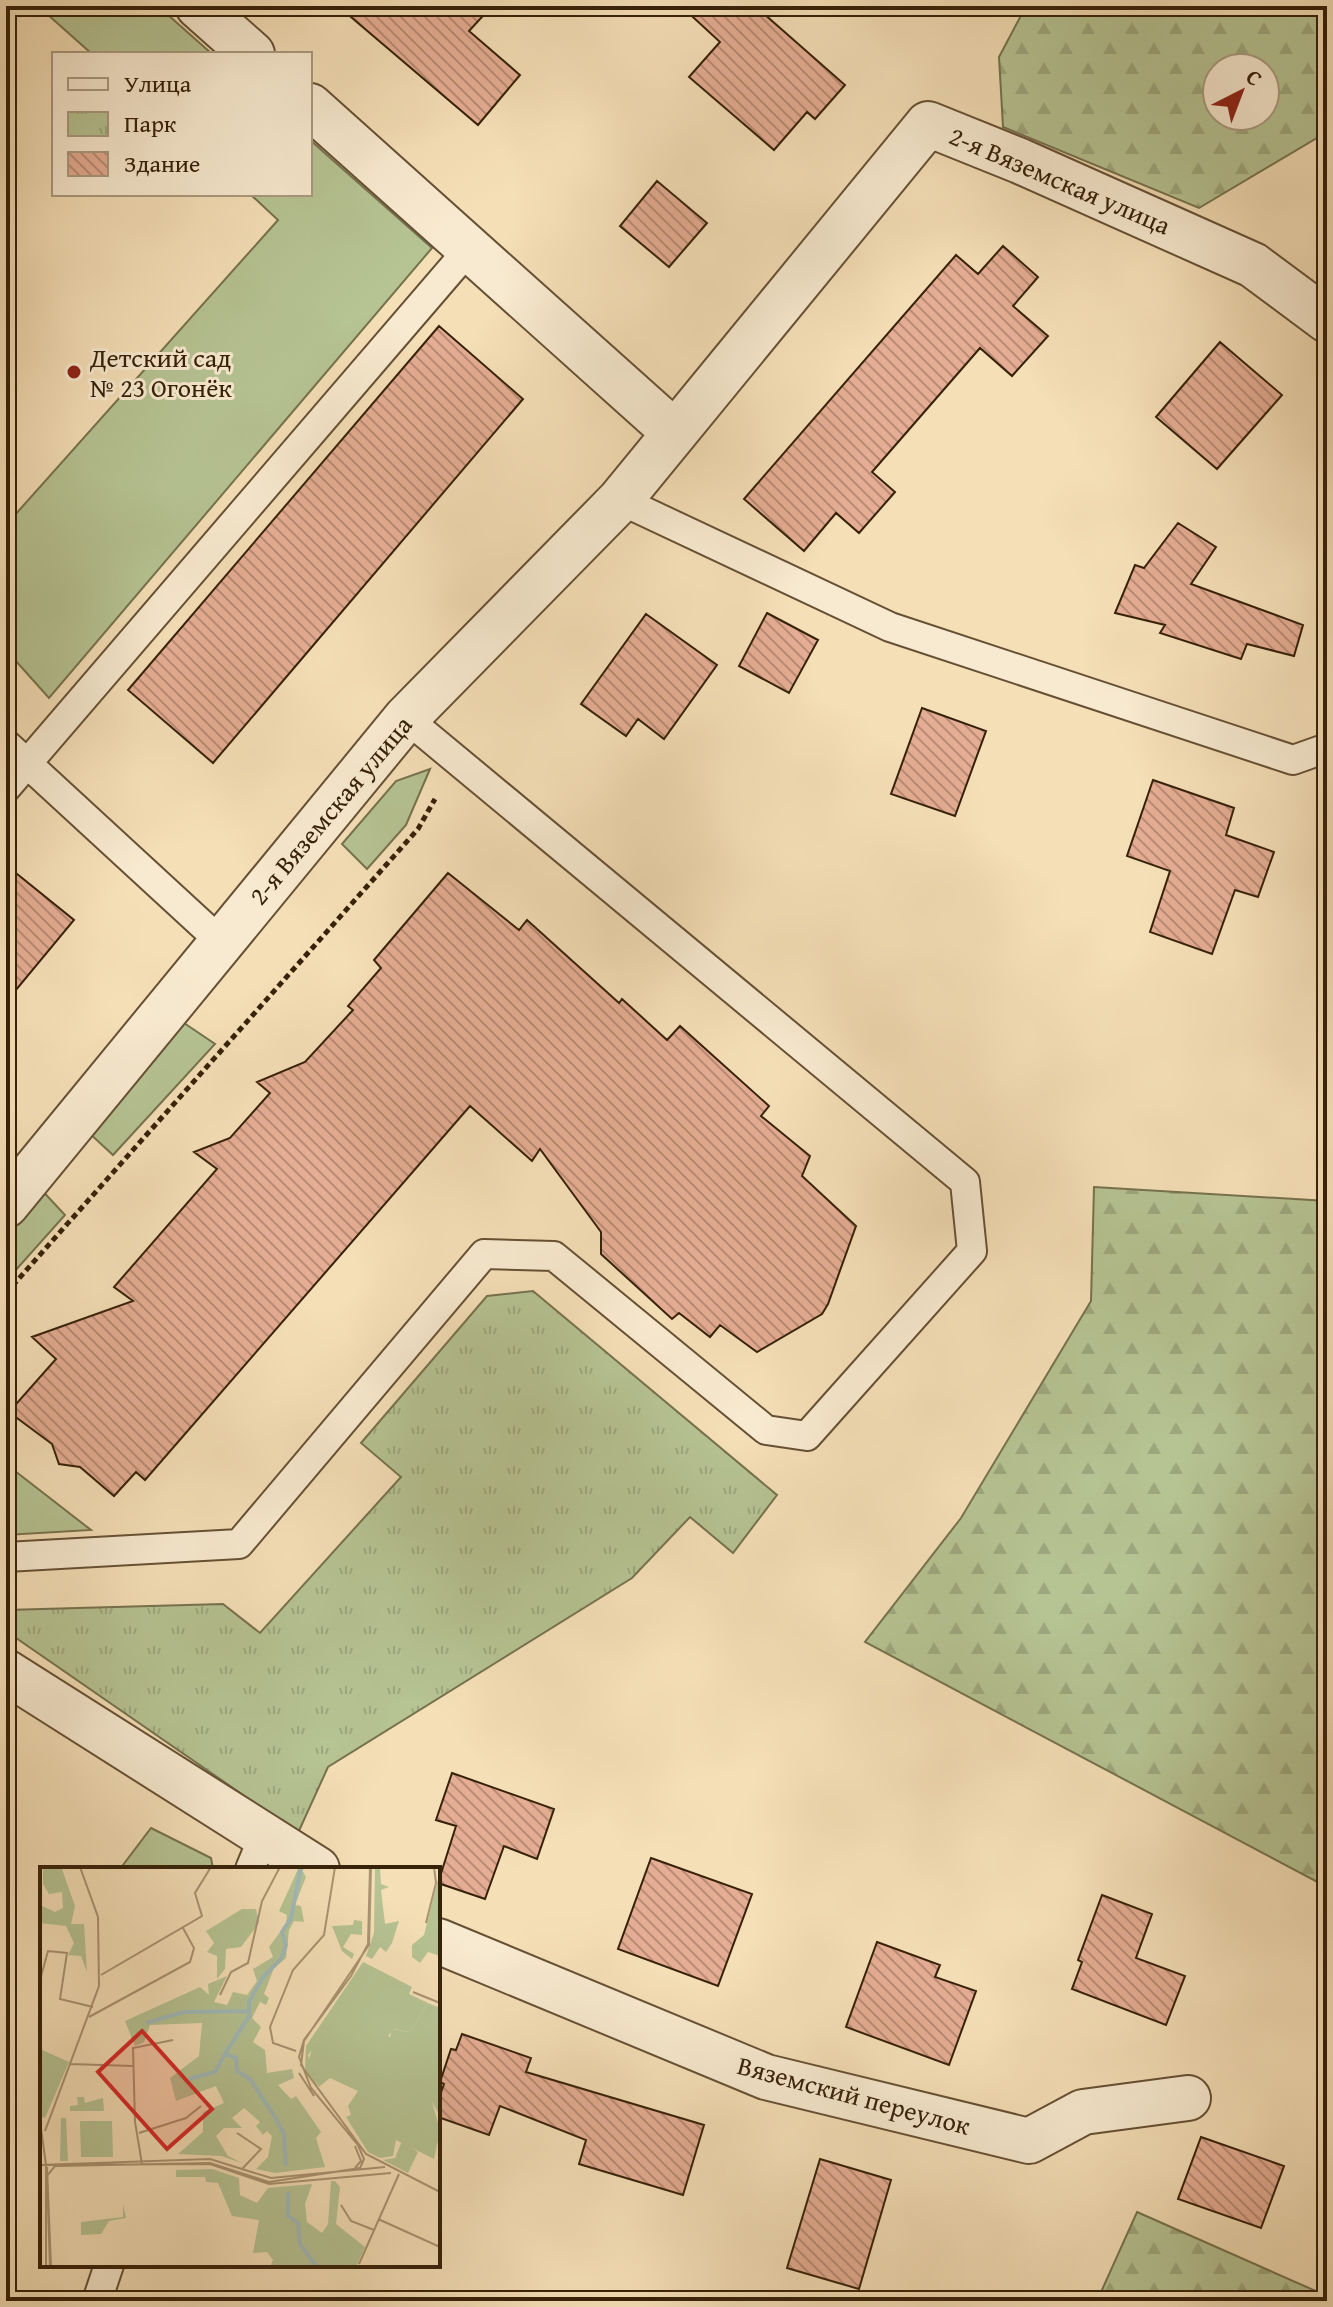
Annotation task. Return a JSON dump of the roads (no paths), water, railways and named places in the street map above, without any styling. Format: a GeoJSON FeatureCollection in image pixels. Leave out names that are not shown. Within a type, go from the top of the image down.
{"type":"FeatureCollection","features":[{"type":"Feature","properties":{"kind":"street"},"geometry":{"type":"LineString","coordinates":[[198,6],[250,52]]}},
{"type":"Feature","properties":{"kind":"street"},"geometry":{"type":"LineString","coordinates":[[312,108],[675,433]]}},
{"type":"Feature","properties":{"kind":"street","name":"2-я Вяземская улица"},"geometry":{"type":"LineString","coordinates":[[6,1205],[406,718],[620,500],[928,124],[1020,161],[1253,265],[1327,320]]}},
{"type":"Feature","properties":{"kind":"street"},"geometry":{"type":"LineString","coordinates":[[6,1672],[257,1852],[310,1867]]}},
{"type":"Feature","properties":{"kind":"street","name":"Вяземский переулок"},"geometry":{"type":"LineString","coordinates":[[440,1942],[766,2077],[1029,2141],[1083,2112],[1188,2098]]}},
{"type":"Feature","properties":{"kind":"lane"},"geometry":{"type":"LineString","coordinates":[[6,788],[469,249]]}},
{"type":"Feature","properties":{"kind":"lane"},"geometry":{"type":"LineString","coordinates":[[620,500],[890,627],[1293,760],[1327,748]]}},
{"type":"Feature","properties":{"kind":"lane"},"geometry":{"type":"LineString","coordinates":[[6,1557],[239,1544],[484,1254],[554,1256],[766,1430],[807,1436],[972,1251],[965,1182],[406,718]]}},
{"type":"Feature","properties":{"kind":"lane"},"geometry":{"type":"LineString","coordinates":[[6,744],[220,941]]}},
{"type":"Feature","properties":{"kind":"lane"},"geometry":{"type":"LineString","coordinates":[[97,2301],[108,2267]]}},
{"type":"Feature","properties":{"kind":"place","name":"Детский сад № 23 Огонёк"},"geometry":{"type":"Point","coordinates":[74,372]}}]}
